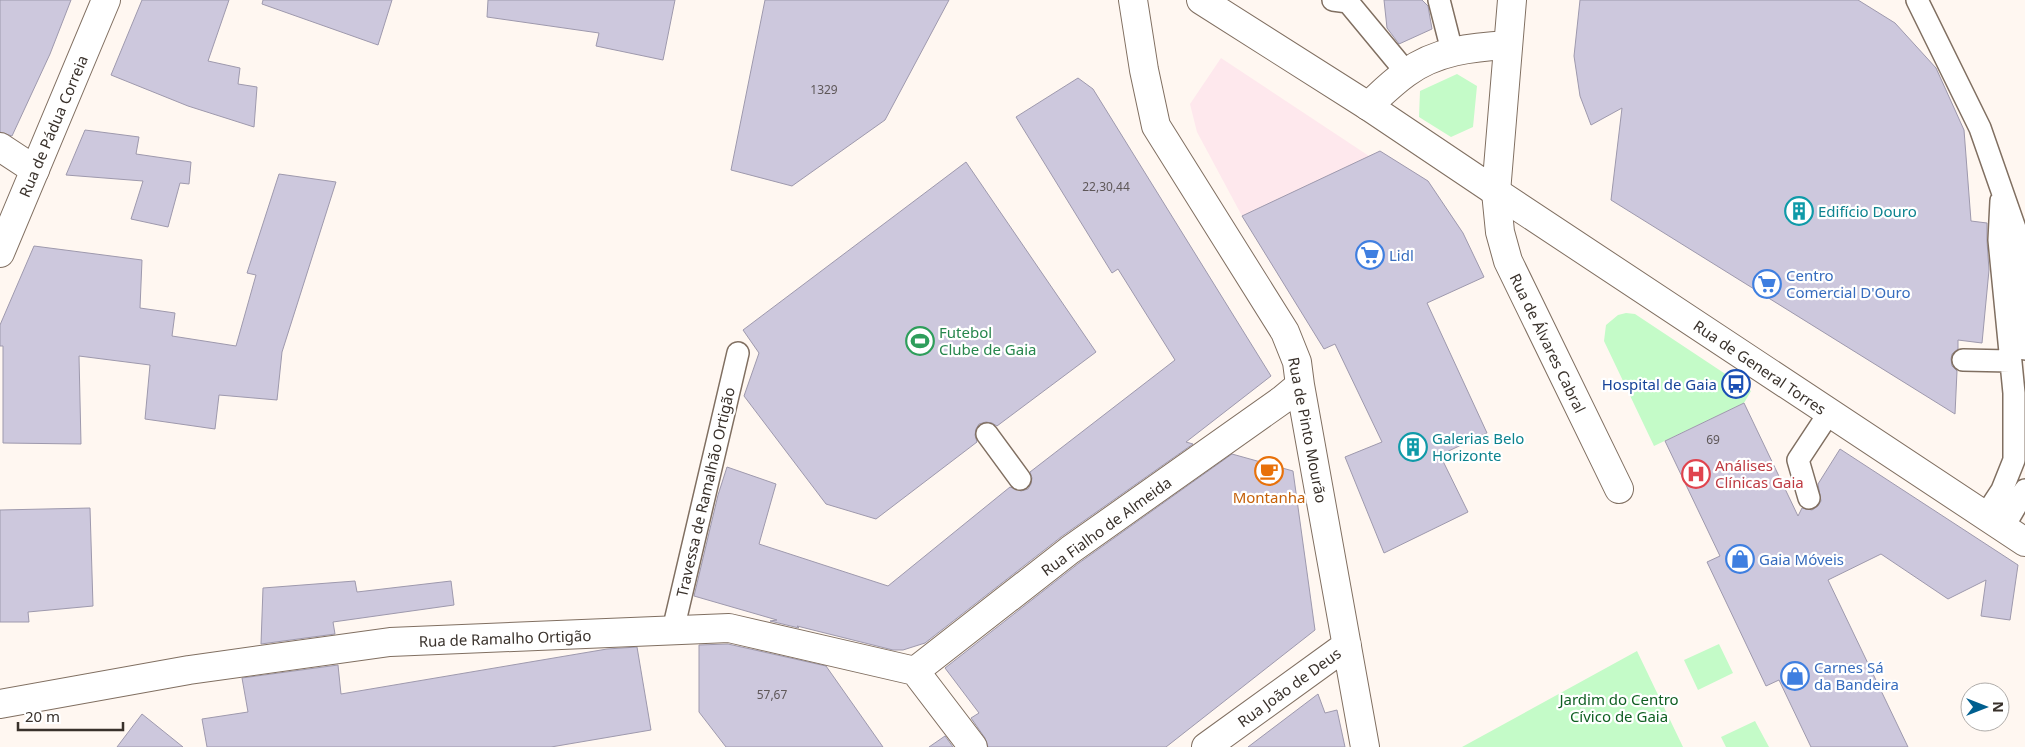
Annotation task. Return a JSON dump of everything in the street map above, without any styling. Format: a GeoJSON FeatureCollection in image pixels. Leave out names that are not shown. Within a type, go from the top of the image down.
{"type":"FeatureCollection","features":[{"type":"Feature","properties":{"kind":"street","name":"Rua de Pádua Correia"},"geometry":{"type":"LineString","coordinates":[[0,253],[106,0]]}},
{"type":"Feature","properties":{"kind":"street","name":"Rua de Pinto Mourão"},"geometry":{"type":"LineString","coordinates":[[1132,0],[1156,126],[1284,332],[1297,362],[1365,747]]}},
{"type":"Feature","properties":{"kind":"street","name":"Rua de General Torres"},"geometry":{"type":"LineString","coordinates":[[1201,0],[1368,106],[2004,529]]}},
{"type":"Feature","properties":{"kind":"street","name":"Rua de Álvares Cabral"},"geometry":{"type":"LineString","coordinates":[[1512,0],[1496,192],[1500,232],[1508,261],[1619,489]]}},
{"type":"Feature","properties":{"kind":"street"},"geometry":{"type":"LineString","coordinates":[[1368,106],[1406,72],[1426,60],[1452,51],[1477,47],[1508,46]]}},
{"type":"Feature","properties":{"kind":"street"},"geometry":{"type":"LineString","coordinates":[[0,147],[35,170]]}},
{"type":"Feature","properties":{"kind":"street","name":"Rua Fialho de Almeida"},"geometry":{"type":"LineString","coordinates":[[915,671],[1066,544],[1282,400],[1300,385]]}},
{"type":"Feature","properties":{"kind":"street","name":"Rua de Ramalho Ortigão"},"geometry":{"type":"LineString","coordinates":[[0,704],[189,670],[390,642],[673,630],[729,628],[915,671]]}},
{"type":"Feature","properties":{"kind":"street","name":"Rua João de Deus"},"geometry":{"type":"LineString","coordinates":[[1206,747],[1347,644]]}},
{"type":"Feature","properties":{"kind":"street"},"geometry":{"type":"LineString","coordinates":[[915,671],[973,747]]}},
{"type":"Feature","properties":{"kind":"lane"},"geometry":{"type":"LineString","coordinates":[[1333,0],[1348,2],[1406,72]]}},
{"type":"Feature","properties":{"kind":"lane"},"geometry":{"type":"LineString","coordinates":[[1439,0],[1452,51]]}},
{"type":"Feature","properties":{"kind":"lane"},"geometry":{"type":"LineString","coordinates":[[1917,0],[1980,128],[2016,231],[2019,392],[2014,460],[2002,490],[2004,529]]}},
{"type":"Feature","properties":{"kind":"lane","name":"Travessa de Ramalhão Ortigão"},"geometry":{"type":"LineString","coordinates":[[673,630],[738,353]]}},
{"type":"Feature","properties":{"kind":"lane"},"geometry":{"type":"LineString","coordinates":[[1963,360],[2018,355]]}},
{"type":"Feature","properties":{"kind":"lane"},"geometry":{"type":"LineString","coordinates":[[1809,498],[1798,460],[1828,413]]}},
{"type":"Feature","properties":{"kind":"lane"},"geometry":{"type":"LineString","coordinates":[[986,434],[1020,479]]}},
{"type":"Feature","properties":{"kind":"lane"},"geometry":{"type":"LineString","coordinates":[[2004,529],[2025,490]]}},
{"type":"Feature","properties":{"kind":"shaded area","name":"Lidl"},"geometry":{"type":"Polygon","coordinates":[[[1221,58],[1369,156],[1380,151],[1428,181],[1463,233],[1484,277],[1324,349],[1242,216],[1197,132],[1190,104],[1221,58]]]}},
{"type":"Feature","properties":{"kind":"green space"},"geometry":{"type":"Polygon","coordinates":[[[1457,74],[1477,86],[1473,127],[1451,137],[1419,117],[1420,91],[1457,74]]]}},
{"type":"Feature","properties":{"kind":"green space"},"geometry":{"type":"Polygon","coordinates":[[[1626,313],[1635,314],[1751,391],[1744,403],[1654,446],[1604,341],[1606,325],[1618,315],[1626,313]]]}},
{"type":"Feature","properties":{"kind":"green space"},"geometry":{"type":"Polygon","coordinates":[[[1719,644],[1733,673],[1698,690],[1684,660],[1719,644]]]}},
{"type":"Feature","properties":{"kind":"green space","name":"Jardim do Centro Cívico de Gaia"},"geometry":{"type":"Polygon","coordinates":[[[1637,651],[1683,747],[1462,747],[1637,651]]]}},
{"type":"Feature","properties":{"kind":"green space"},"geometry":{"type":"Polygon","coordinates":[[[1755,721],[1769,747],[1726,747],[1721,737],[1755,721]]]}},
{"type":"Feature","properties":{"kind":"building"},"geometry":{"type":"Polygon","coordinates":[[[0,0],[71,0],[50,54],[12,136],[0,132],[0,0]]]}},
{"type":"Feature","properties":{"kind":"building"},"geometry":{"type":"Polygon","coordinates":[[[142,0],[229,0],[208,61],[240,68],[238,84],[257,87],[254,127],[188,106],[111,75],[142,0]]]}},
{"type":"Feature","properties":{"kind":"building"},"geometry":{"type":"Polygon","coordinates":[[[263,0],[392,0],[378,45],[262,4],[263,0]]]}},
{"type":"Feature","properties":{"kind":"building"},"geometry":{"type":"Polygon","coordinates":[[[488,0],[675,0],[663,60],[596,46],[599,33],[487,17],[488,0]]]}},
{"type":"Feature","properties":{"kind":"building"},"geometry":{"type":"Polygon","coordinates":[[[765,0],[949,0],[885,120],[792,186],[731,170],[765,0]]]}},
{"type":"Feature","properties":{"kind":"building"},"geometry":{"type":"Polygon","coordinates":[[[1384,0],[1422,0],[1428,6],[1432,29],[1399,44],[1387,28],[1384,0]]]}},
{"type":"Feature","properties":{"kind":"building","name":"Edifício Douro"},"geometry":{"type":"Polygon","coordinates":[[[1580,0],[1858,0],[1895,23],[1936,68],[1964,130],[1971,221],[1987,223],[1989,270],[1982,343],[1958,340],[1958,349],[1952,354],[1952,366],[1957,371],[1955,414],[1611,200],[1622,108],[1591,125],[1580,96],[1574,56],[1580,0]]]}},
{"type":"Feature","properties":{"kind":"building"},"geometry":{"type":"Polygon","coordinates":[[[1078,78],[1093,89],[1271,376],[1186,442],[1193,444],[1061,537],[925,643],[903,650],[893,650],[770,621],[777,620],[694,596],[718,495],[727,467],[776,484],[759,544],[888,586],[1010,487],[1021,491],[1028,489],[1032,478],[1030,472],[1175,360],[1118,269],[1112,273],[1016,117],[1078,78]]]}},
{"type":"Feature","properties":{"kind":"building"},"geometry":{"type":"Polygon","coordinates":[[[85,130],[139,137],[136,154],[191,162],[189,184],[180,183],[168,227],[131,219],[143,181],[66,175],[85,130]]]}},
{"type":"Feature","properties":{"kind":"building"},"geometry":{"type":"Polygon","coordinates":[[[1380,151],[1428,181],[1463,233],[1484,277],[1427,303],[1487,433],[1440,455],[1468,512],[1384,553],[1345,457],[1382,442],[1335,344],[1324,349],[1242,216],[1380,151]]]}},
{"type":"Feature","properties":{"kind":"building","name":"Futebol Clube de Gaia"},"geometry":{"type":"Polygon","coordinates":[[[966,162],[1096,352],[997,426],[986,422],[979,424],[975,435],[977,442],[876,519],[826,504],[744,396],[759,353],[743,330],[966,162]]]}},
{"type":"Feature","properties":{"kind":"building"},"geometry":{"type":"Polygon","coordinates":[[[279,174],[336,182],[282,352],[277,400],[219,395],[215,429],[145,419],[150,365],[79,356],[81,444],[3,443],[3,346],[0,346],[0,325],[34,246],[142,260],[140,308],[175,313],[172,336],[236,346],[256,275],[247,273],[279,174]]]}},
{"type":"Feature","properties":{"kind":"building"},"geometry":{"type":"Polygon","coordinates":[[[1744,403],[1798,516],[1802,508],[1812,510],[1818,506],[1821,501],[1818,484],[1840,449],[2018,565],[2010,620],[1981,616],[1986,580],[1948,599],[1881,554],[1828,580],[1908,747],[1811,747],[1779,680],[1766,686],[1707,562],[1720,556],[1665,441],[1744,403]]]}},
{"type":"Feature","properties":{"kind":"building"},"geometry":{"type":"Polygon","coordinates":[[[1232,454],[1293,471],[1315,630],[1166,747],[988,747],[985,738],[971,718],[979,713],[945,668],[1079,563],[1232,454]]]}},
{"type":"Feature","properties":{"kind":"building"},"geometry":{"type":"Polygon","coordinates":[[[90,508],[93,606],[28,612],[29,622],[0,622],[0,510],[90,508]]]}},
{"type":"Feature","properties":{"kind":"building"},"geometry":{"type":"Polygon","coordinates":[[[355,581],[357,592],[451,581],[454,605],[333,622],[335,634],[261,644],[263,588],[355,581]]]}},
{"type":"Feature","properties":{"kind":"building"},"geometry":{"type":"Polygon","coordinates":[[[728,644],[826,666],[883,747],[726,747],[699,712],[699,645],[728,644]]]}},
{"type":"Feature","properties":{"kind":"building"},"geometry":{"type":"Polygon","coordinates":[[[637,647],[651,730],[551,747],[207,747],[202,719],[248,712],[242,678],[338,665],[341,694],[607,649],[637,647]]]}},
{"type":"Feature","properties":{"kind":"building"},"geometry":{"type":"Polygon","coordinates":[[[1318,694],[1325,713],[1337,710],[1345,747],[1248,747],[1318,694]]]}},
{"type":"Feature","properties":{"kind":"building"},"geometry":{"type":"Polygon","coordinates":[[[142,714],[183,747],[117,747],[142,714]]]}},
{"type":"Feature","properties":{"kind":"building"},"geometry":{"type":"Polygon","coordinates":[[[945,736],[953,747],[929,747],[945,736]]]}},
{"type":"Feature","properties":{"kind":"place","name":"Edifício Douro"},"geometry":{"type":"Point","coordinates":[1799,211]}},
{"type":"Feature","properties":{"kind":"place","name":"Lidl"},"geometry":{"type":"Point","coordinates":[1370,255]}},
{"type":"Feature","properties":{"kind":"place","name":"Centro Comercial D'Ouro"},"geometry":{"type":"Point","coordinates":[1767,284]}},
{"type":"Feature","properties":{"kind":"place","name":"Futebol Clube de Gaia"},"geometry":{"type":"Point","coordinates":[920,341]}},
{"type":"Feature","properties":{"kind":"place","name":"Hospital de Gaia"},"geometry":{"type":"Point","coordinates":[1736,384]}},
{"type":"Feature","properties":{"kind":"place","name":"Galerias Belo Horizonte"},"geometry":{"type":"Point","coordinates":[1413,447]}},
{"type":"Feature","properties":{"kind":"place","name":"Montanha"},"geometry":{"type":"Point","coordinates":[1269,471]}},
{"type":"Feature","properties":{"kind":"place","name":"Análises Clínicas Gaia"},"geometry":{"type":"Point","coordinates":[1696,474]}},
{"type":"Feature","properties":{"kind":"place","name":"Gaia Móveis"},"geometry":{"type":"Point","coordinates":[1740,559]}},
{"type":"Feature","properties":{"kind":"place","name":"Carnes Sá da Bandeira"},"geometry":{"type":"Point","coordinates":[1795,676]}}]}
